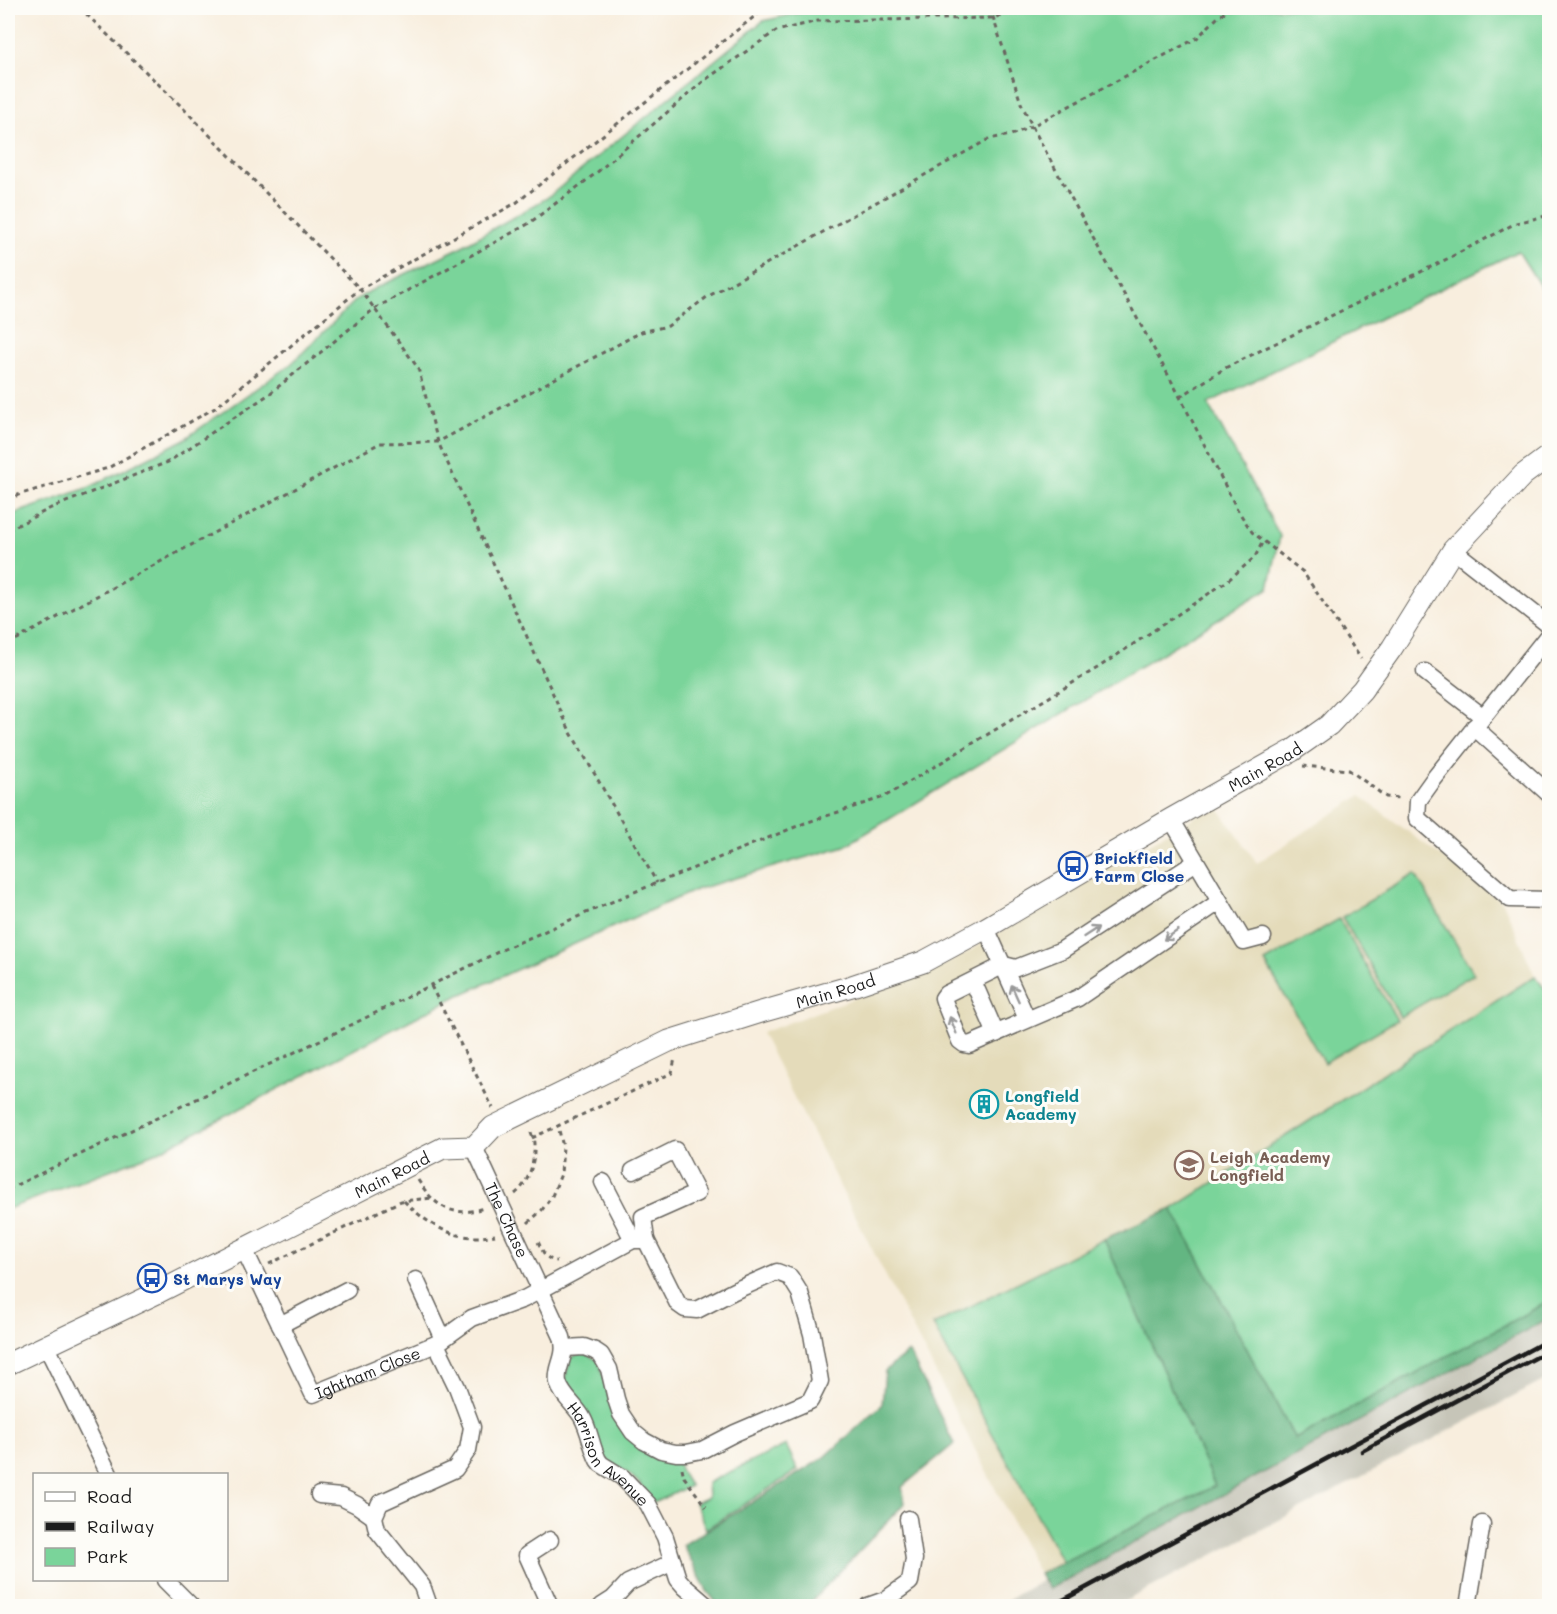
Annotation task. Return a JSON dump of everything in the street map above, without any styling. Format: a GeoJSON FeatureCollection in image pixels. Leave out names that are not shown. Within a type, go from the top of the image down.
{"type":"FeatureCollection","features":[{"type":"Feature","properties":{"kind":"main road","name":"Main Road"},"geometry":{"type":"LineString","coordinates":[[8,1364],[188,1277],[443,1148],[474,1147],[493,1127],[669,1041],[852,986],[923,962],[1277,760],[1329,725],[1362,690],[1392,648],[1453,550],[1523,475],[1550,455]]}},
{"type":"Feature","properties":{"kind":"street"},"geometry":{"type":"LineString","coordinates":[[1453,550],[1550,626]]}},
{"type":"Feature","properties":{"kind":"street"},"geometry":{"type":"LineString","coordinates":[[1549,900],[1510,898],[1417,818],[1418,801],[1478,721],[1550,633]]}},
{"type":"Feature","properties":{"kind":"street"},"geometry":{"type":"LineString","coordinates":[[1425,672],[1478,721],[1548,793]]}},
{"type":"Feature","properties":{"kind":"street"},"geometry":{"type":"LineString","coordinates":[[1171,819],[1244,942],[1263,937]]}},
{"type":"Feature","properties":{"kind":"street"},"geometry":{"type":"LineString","coordinates":[[1196,862],[1062,950],[1016,968],[1004,966],[946,994],[943,998],[960,1041],[969,1045],[1078,998],[1219,902]]}},
{"type":"Feature","properties":{"kind":"street"},"geometry":{"type":"LineString","coordinates":[[986,927],[1027,1019]]}},
{"type":"Feature","properties":{"kind":"street"},"geometry":{"type":"LineString","coordinates":[[973,981],[996,1034]]}},
{"type":"Feature","properties":{"kind":"street","name":"The Chase"},"geometry":{"type":"LineString","coordinates":[[474,1147],[541,1290]]}},
{"type":"Feature","properties":{"kind":"street"},"geometry":{"type":"LineString","coordinates":[[633,1171],[675,1150],[697,1193],[643,1217],[640,1240]]}},
{"type":"Feature","properties":{"kind":"street"},"geometry":{"type":"LineString","coordinates":[[541,1290],[565,1348],[584,1347],[597,1352],[609,1369],[618,1406],[629,1427],[648,1444],[661,1450],[676,1453],[702,1450],[735,1433],[810,1401],[820,1381],[812,1334],[800,1293],[790,1277],[777,1272],[697,1310],[685,1309],[678,1304],[603,1182]]}},
{"type":"Feature","properties":{"kind":"street"},"geometry":{"type":"LineString","coordinates":[[440,1342],[472,1318],[510,1305],[640,1240]]}},
{"type":"Feature","properties":{"kind":"street","name":"Ightham Close"},"geometry":{"type":"LineString","coordinates":[[244,1249],[313,1394],[440,1342]]}},
{"type":"Feature","properties":{"kind":"street"},"geometry":{"type":"LineString","coordinates":[[416,1280],[472,1427],[468,1450],[455,1469],[380,1503],[374,1516],[377,1530],[422,1586],[429,1606]]}},
{"type":"Feature","properties":{"kind":"street"},"geometry":{"type":"LineString","coordinates":[[280,1325],[347,1290]]}},
{"type":"Feature","properties":{"kind":"street"},"geometry":{"type":"LineString","coordinates":[[46,1345],[109,1473]]}},
{"type":"Feature","properties":{"kind":"street","name":"Harrison Avenue"},"geometry":{"type":"LineString","coordinates":[[565,1348],[558,1375],[560,1387],[586,1426],[595,1455],[599,1462],[622,1477],[648,1504],[665,1537],[681,1583],[707,1606]]}},
{"type":"Feature","properties":{"kind":"street"},"geometry":{"type":"LineString","coordinates":[[319,1495],[341,1497],[374,1516]]}},
{"type":"Feature","properties":{"kind":"street"},"geometry":{"type":"LineString","coordinates":[[868,1606],[885,1600],[910,1582],[914,1559],[908,1519]]}},
{"type":"Feature","properties":{"kind":"street"},"geometry":{"type":"LineString","coordinates":[[1468,1606],[1482,1524]]}},
{"type":"Feature","properties":{"kind":"street"},"geometry":{"type":"LineString","coordinates":[[550,1540],[527,1555],[550,1606]]}},
{"type":"Feature","properties":{"kind":"street"},"geometry":{"type":"LineString","coordinates":[[602,1606],[613,1599],[628,1583],[673,1562]]}},
{"type":"Feature","properties":{"kind":"street"},"geometry":{"type":"LineString","coordinates":[[166,1581],[191,1606]]}},
{"type":"Feature","properties":{"kind":"path"},"geometry":{"type":"LineString","coordinates":[[80,8],[198,123],[360,289],[418,368],[438,442],[570,731],[657,883]]}},
{"type":"Feature","properties":{"kind":"path"},"geometry":{"type":"LineString","coordinates":[[8,501],[18,495],[108,468],[216,408],[360,289],[516,203],[759,13],[776,8]]}},
{"type":"Feature","properties":{"kind":"path"},"geometry":{"type":"LineString","coordinates":[[990,8],[1021,103],[1032,126],[1180,397],[1237,509],[1252,532],[1303,572],[1372,676]]}},
{"type":"Feature","properties":{"kind":"path"},"geometry":{"type":"LineString","coordinates":[[8,530],[51,508],[168,462],[268,395],[374,309],[528,224],[595,174],[705,80],[776,31],[818,21],[994,18],[1017,8]]}},
{"type":"Feature","properties":{"kind":"path"},"geometry":{"type":"LineString","coordinates":[[8,644],[380,443],[438,442],[641,332],[668,326],[707,297],[989,139],[1011,135],[1032,126],[1197,38],[1220,15],[1233,8]]}},
{"type":"Feature","properties":{"kind":"path"},"geometry":{"type":"LineString","coordinates":[[1180,397],[1227,367],[1516,223],[1550,215]]}},
{"type":"Feature","properties":{"kind":"path"},"geometry":{"type":"LineString","coordinates":[[8,1190],[306,1047],[504,948],[806,823],[884,797],[1099,667],[1197,602],[1226,582],[1255,557],[1263,541]]}},
{"type":"Feature","properties":{"kind":"path"},"geometry":{"type":"LineString","coordinates":[[1277,760],[1291,765],[1349,770],[1386,796],[1418,801]]}},
{"type":"Feature","properties":{"kind":"path"},"geometry":{"type":"LineString","coordinates":[[1549,900],[1548,944],[1550,946]]}},
{"type":"Feature","properties":{"kind":"path"},"geometry":{"type":"LineString","coordinates":[[430,985],[501,1123]]}},
{"type":"Feature","properties":{"kind":"path"},"geometry":{"type":"LineString","coordinates":[[532,1138],[672,1073],[680,1038]]}},
{"type":"Feature","properties":{"kind":"path"},"geometry":{"type":"LineString","coordinates":[[532,1231],[528,1223],[542,1210],[552,1196],[561,1174],[563,1147],[558,1126]]}},
{"type":"Feature","properties":{"kind":"path"},"geometry":{"type":"LineString","coordinates":[[188,1277],[218,1288],[404,1201],[433,1198]]}},
{"type":"Feature","properties":{"kind":"path"},"geometry":{"type":"LineString","coordinates":[[404,1201],[430,1224],[447,1232],[481,1238],[495,1235],[491,1226]]}},
{"type":"Feature","properties":{"kind":"path"},"geometry":{"type":"LineString","coordinates":[[482,1208],[486,1217]]}},
{"type":"Feature","properties":{"kind":"path"},"geometry":{"type":"LineString","coordinates":[[537,1240],[550,1260],[565,1258]]}},
{"type":"Feature","properties":{"kind":"path"},"geometry":{"type":"LineString","coordinates":[[676,1453],[684,1477],[706,1507]]}},
{"type":"Feature","properties":{"kind":"shaded area","name":"Leigh Academy Longfield"},"geometry":{"type":"Polygon","coordinates":[[[1360,796],[1503,902],[1535,976],[1549,994],[1549,1297],[1039,1574],[761,1033],[951,962],[1216,805],[1257,863],[1360,796]]]}},
{"type":"Feature","properties":{"kind":"shaded area"},"geometry":{"type":"Polygon","coordinates":[[[1549,1311],[1549,1378],[1116,1606],[996,1606],[1215,1486],[1549,1311]]]}},
{"type":"Feature","properties":{"kind":"green space"},"geometry":{"type":"Polygon","coordinates":[[[822,8],[962,12],[991,8],[1549,8],[1549,300],[1518,251],[1208,403],[1280,536],[1269,588],[845,846],[698,889],[451,999],[157,1152],[8,1209],[8,516],[90,487],[183,440],[291,364],[357,299],[459,248],[547,198],[763,21],[822,8]]]}},
{"type":"Feature","properties":{"kind":"green space"},"geometry":{"type":"Polygon","coordinates":[[[1415,874],[1474,974],[1400,1017],[1342,917],[1415,874]]]}},
{"type":"Feature","properties":{"kind":"green space"},"geometry":{"type":"Polygon","coordinates":[[[1339,919],[1397,1020],[1324,1063],[1265,962],[1339,919]]]}},
{"type":"Feature","properties":{"kind":"green space"},"geometry":{"type":"Polygon","coordinates":[[[1535,976],[1549,994],[1549,1301],[1295,1439],[1172,1209],[1535,976]]]}},
{"type":"Feature","properties":{"kind":"green space"},"geometry":{"type":"Polygon","coordinates":[[[1172,1209],[1295,1439],[1549,1301],[1549,1318],[1049,1589],[1039,1574],[1215,1486],[1104,1239],[1172,1209]]]}},
{"type":"Feature","properties":{"kind":"green space"},"geometry":{"type":"Polygon","coordinates":[[[1104,1239],[1215,1486],[1064,1565],[933,1325],[1104,1239]]]}},
{"type":"Feature","properties":{"kind":"green space"},"geometry":{"type":"Polygon","coordinates":[[[582,1352],[598,1360],[614,1411],[677,1458],[690,1486],[653,1503],[639,1483],[605,1459],[564,1380],[571,1358],[582,1352]]]}},
{"type":"Feature","properties":{"kind":"green space"},"geometry":{"type":"Polygon","coordinates":[[[909,1352],[954,1444],[902,1487],[905,1503],[807,1606],[719,1606],[707,1591],[683,1545],[825,1457],[882,1405],[885,1371],[909,1352]]]}},
{"type":"Feature","properties":{"kind":"green space"},"geometry":{"type":"Polygon","coordinates":[[[786,1445],[798,1470],[706,1529],[695,1503],[708,1497],[707,1483],[786,1445]]]}},
{"type":"Feature","properties":{"kind":"railway"},"geometry":{"type":"LineString","coordinates":[[1052,1606],[1550,1339]]}},
{"type":"Feature","properties":{"kind":"railway"},"geometry":{"type":"LineString","coordinates":[[1362,1451],[1550,1350]]}},
{"type":"Feature","properties":{"kind":"place","name":"Brickfield Farm Close"},"geometry":{"type":"Point","coordinates":[1073,866]}},
{"type":"Feature","properties":{"kind":"place","name":"Longfield Academy"},"geometry":{"type":"Point","coordinates":[984,1104]}},
{"type":"Feature","properties":{"kind":"place","name":"Leigh Academy Longfield"},"geometry":{"type":"Point","coordinates":[1189,1165]}},
{"type":"Feature","properties":{"kind":"place","name":"St Marys Way"},"geometry":{"type":"Point","coordinates":[152,1278]}}]}
